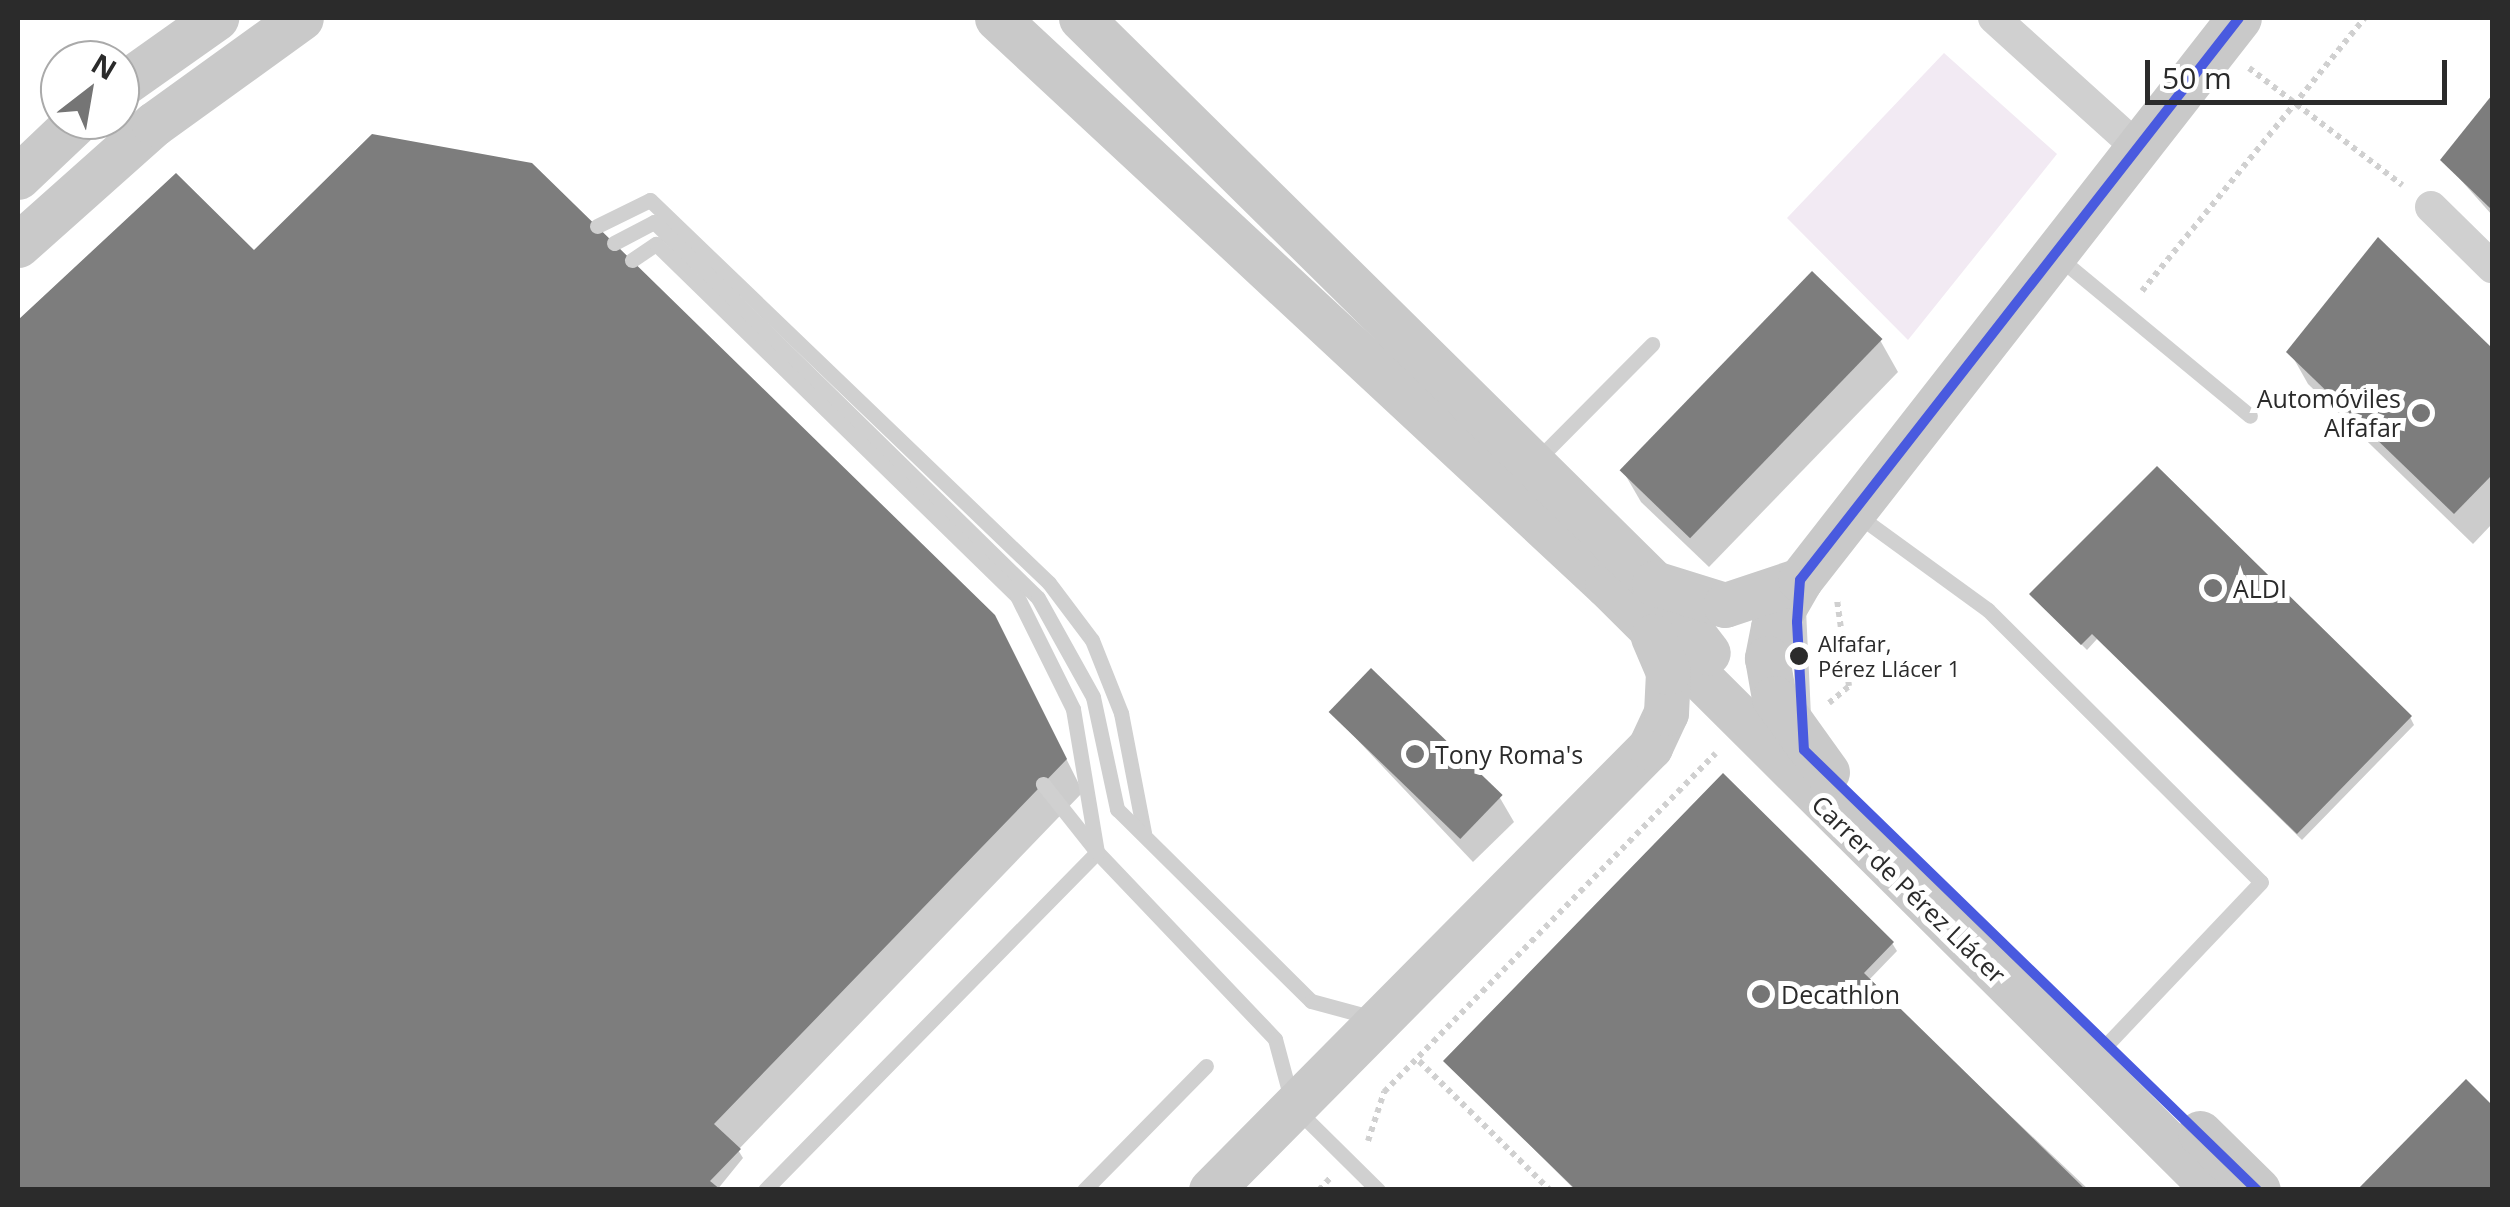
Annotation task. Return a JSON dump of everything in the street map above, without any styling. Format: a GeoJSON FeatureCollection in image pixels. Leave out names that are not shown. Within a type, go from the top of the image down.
{"type":"FeatureCollection","features":[{"type":"Feature","properties":{"kind":"street"},"geometry":{"type":"LineString","coordinates":[[140,72],[216,18]]}},
{"type":"Feature","properties":{"kind":"street"},"geometry":{"type":"LineString","coordinates":[[18,245],[154,124],[301,18]]}},
{"type":"Feature","properties":{"kind":"street"},"geometry":{"type":"LineString","coordinates":[[997,18],[1086,92]]}},
{"type":"Feature","properties":{"kind":"street"},"geometry":{"type":"LineString","coordinates":[[1024,18],[1086,92]]}},
{"type":"Feature","properties":{"kind":"street"},"geometry":{"type":"LineString","coordinates":[[1080,18],[1654,583],[1684,628],[1804,750]]}},
{"type":"Feature","properties":{"kind":"street"},"geometry":{"type":"LineString","coordinates":[[1994,18],[2139,149]]}},
{"type":"Feature","properties":{"kind":"street","name":"Carrer de Pérez Llácer"},"geometry":{"type":"LineString","coordinates":[[2229,31],[1800,580],[1772,627],[1767,658],[1774,698],[1804,750],[2258,1190]]}},
{"type":"Feature","properties":{"kind":"street","name":"Carrer de Pérez Llácer"},"geometry":{"type":"LineString","coordinates":[[1086,92],[1607,585],[1652,634],[2216,1190]]}},
{"type":"Feature","properties":{"kind":"street"},"geometry":{"type":"LineString","coordinates":[[18,177],[57,140]]}},
{"type":"Feature","properties":{"kind":"street"},"geometry":{"type":"LineString","coordinates":[[2431,207],[2492,267]]}},
{"type":"Feature","properties":{"kind":"street"},"geometry":{"type":"LineString","coordinates":[[1654,583],[1725,606],[1800,580]]}},
{"type":"Feature","properties":{"kind":"street"},"geometry":{"type":"LineString","coordinates":[[1211,1190],[1650,748],[1666,713],[1668,672],[1652,634]]}},
{"type":"Feature","properties":{"kind":"lane"},"geometry":{"type":"LineString","coordinates":[[596,226],[650,200],[1049,584],[1092,640],[1121,712],[1145,837]]}},
{"type":"Feature","properties":{"kind":"lane"},"geometry":{"type":"LineString","coordinates":[[614,243],[654,222],[1038,598],[1093,697],[1117,809],[1311,1001],[1378,1019]]}},
{"type":"Feature","properties":{"kind":"lane"},"geometry":{"type":"LineString","coordinates":[[632,260],[656,244],[1017,596],[1073,709],[1097,852]]}},
{"type":"Feature","properties":{"kind":"lane"},"geometry":{"type":"LineString","coordinates":[[2054,254],[2250,416]]}},
{"type":"Feature","properties":{"kind":"lane"},"geometry":{"type":"LineString","coordinates":[[1533,464],[1652,344]]}},
{"type":"Feature","properties":{"kind":"lane"},"geometry":{"type":"LineString","coordinates":[[1391,384],[1445,397],[1507,458],[1533,464]]}},
{"type":"Feature","properties":{"kind":"lane"},"geometry":{"type":"LineString","coordinates":[[1533,464],[1536,484],[1584,532],[1607,585]]}},
{"type":"Feature","properties":{"kind":"lane"},"geometry":{"type":"LineString","coordinates":[[1853,511],[1988,610],[2262,882],[2108,1044]]}},
{"type":"Feature","properties":{"kind":"lane"},"geometry":{"type":"LineString","coordinates":[[1043,784],[1097,852],[1275,1039],[1293,1106],[1378,1190]]}},
{"type":"Feature","properties":{"kind":"lane"},"geometry":{"type":"LineString","coordinates":[[765,1190],[1097,852]]}},
{"type":"Feature","properties":{"kind":"lane"},"geometry":{"type":"LineString","coordinates":[[1084,1190],[1206,1066]]}},
{"type":"Feature","properties":{"kind":"path"},"geometry":{"type":"LineString","coordinates":[[2229,31],[2431,207]]}},
{"type":"Feature","properties":{"kind":"path"},"geometry":{"type":"LineString","coordinates":[[1319,1190],[1376,1134],[1384,1092],[1419,1061],[1550,1190]]}},
{"type":"Feature","properties":{"kind":"shaded area"},"geometry":{"type":"Polygon","coordinates":[[[1944,53],[2057,154],[1908,340],[1787,218],[1944,53]]]}},
{"type":"Feature","properties":{"kind":"building"},"geometry":{"type":"Polygon","coordinates":[[[2492,95],[2492,210],[2440,160],[2492,95]]]}},
{"type":"Feature","properties":{"kind":"building"},"geometry":{"type":"Polygon","coordinates":[[[372,134],[532,163],[995,615],[1067,759],[714,1124],[741,1149],[710,1181],[721,1190],[18,1190],[18,320],[176,173],[254,250],[372,134]]]}},
{"type":"Feature","properties":{"kind":"building","name":"Automóviles Alfafar"},"geometry":{"type":"Polygon","coordinates":[[[2378,237],[2492,348],[2492,475],[2454,514],[2286,352],[2378,237]]]}},
{"type":"Feature","properties":{"kind":"building"},"geometry":{"type":"Polygon","coordinates":[[[1812,271],[1882,339],[1690,538],[1620,470],[1812,271]]]}},
{"type":"Feature","properties":{"kind":"building"},"geometry":{"type":"Polygon","coordinates":[[[2157,466],[2412,716],[2297,834],[2092,634],[2081,645],[2029,594],[2157,466]]]}},
{"type":"Feature","properties":{"kind":"building","name":"Tony Roma's"},"geometry":{"type":"Polygon","coordinates":[[[1371,668],[1503,795],[1460,839],[1329,712],[1371,668]]]}},
{"type":"Feature","properties":{"kind":"building","name":"Decathlon"},"geometry":{"type":"Polygon","coordinates":[[[1723,773],[1894,942],[1864,973],[2086,1190],[1576,1190],[1443,1061],[1723,773]]]}},
{"type":"Feature","properties":{"kind":"building"},"geometry":{"type":"Polygon","coordinates":[[[2466,1079],[2492,1105],[2492,1190],[2357,1190],[2466,1079]]]}},
{"type":"Feature","properties":{"kind":"transit line"},"geometry":{"type":"LineString","coordinates":[[2239,18],[1800,580],[1797,622],[1804,750],[2257,1190]]}},
{"type":"Feature","properties":{"kind":"place","name":"Automóviles Alfafar"},"geometry":{"type":"Point","coordinates":[2421,413]}},
{"type":"Feature","properties":{"kind":"place","name":"ALDI"},"geometry":{"type":"Point","coordinates":[2213,588]}},
{"type":"Feature","properties":{"kind":"place","name":"Alfafar, Pérez Llácer 1"},"geometry":{"type":"Point","coordinates":[1799,656]}},
{"type":"Feature","properties":{"kind":"place","name":"Tony Roma's"},"geometry":{"type":"Point","coordinates":[1415,754]}},
{"type":"Feature","properties":{"kind":"place","name":"Decathlon"},"geometry":{"type":"Point","coordinates":[1761,994]}}]}
